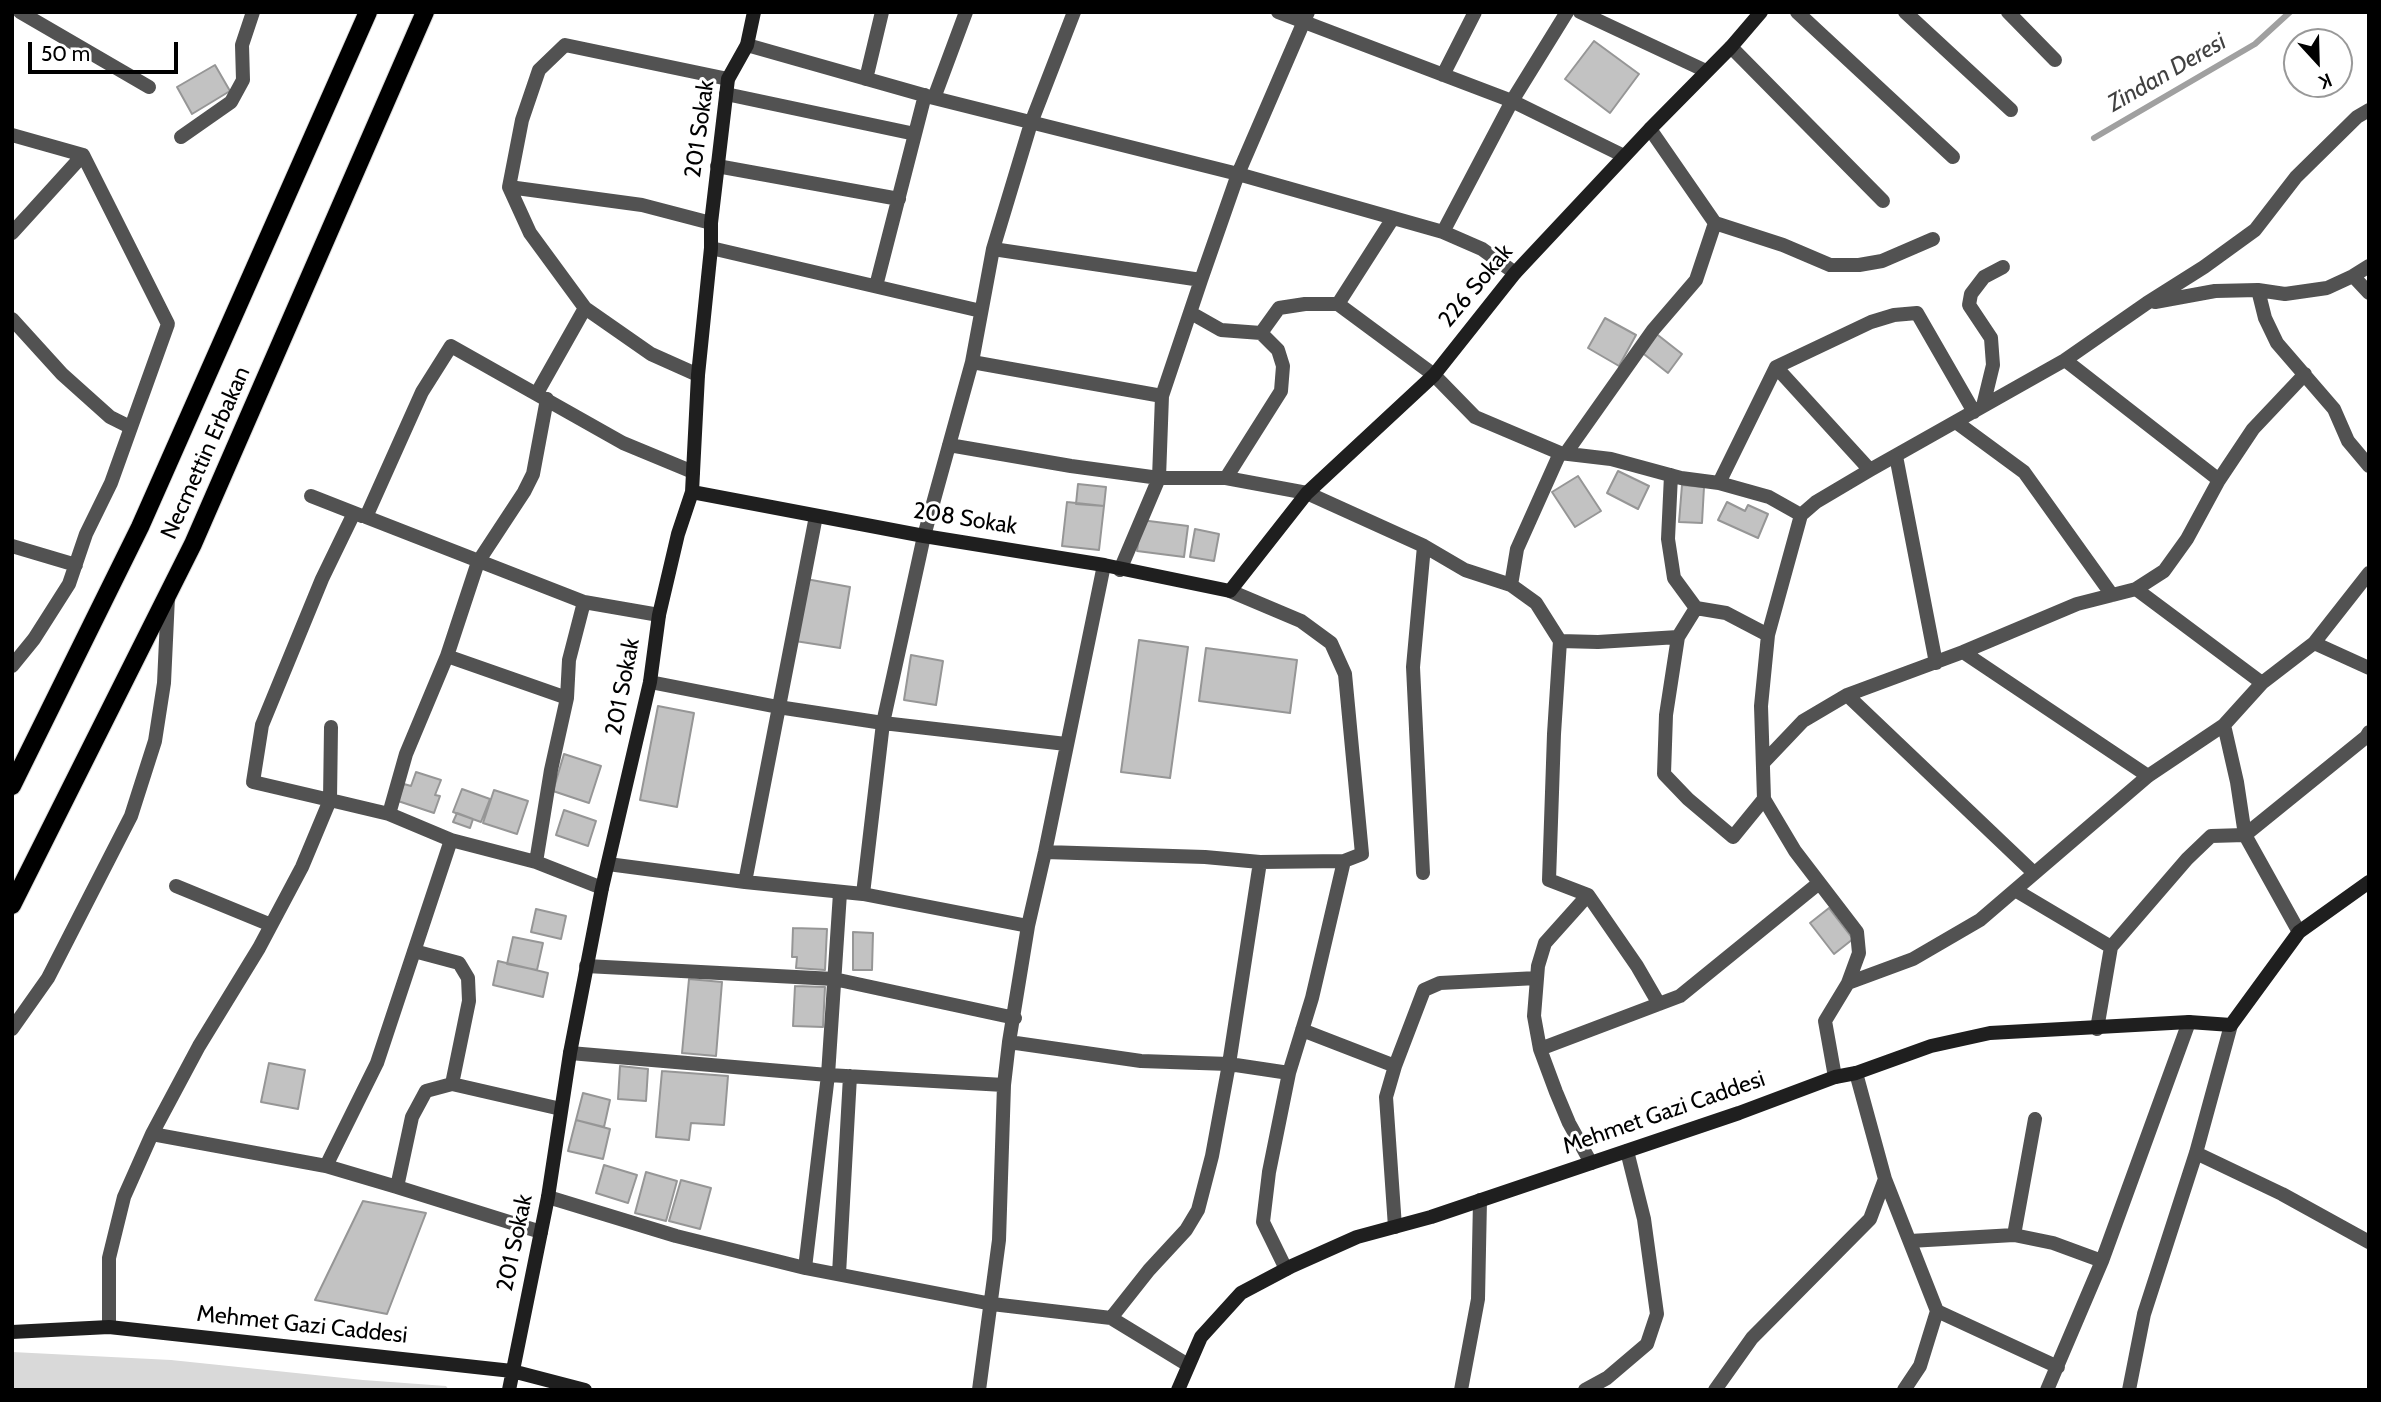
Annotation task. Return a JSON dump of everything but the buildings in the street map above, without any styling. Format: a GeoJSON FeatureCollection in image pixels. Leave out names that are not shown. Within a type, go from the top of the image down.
{"type":"FeatureCollection","features":[{"type":"Feature","properties":{"kind":"main road","name":"Necmettin Erbakan"},"geometry":{"type":"LineString","coordinates":[[12,786],[139,527],[368,12]]}},
{"type":"Feature","properties":{"kind":"main road","name":"Necmettin Erbakan"},"geometry":{"type":"LineString","coordinates":[[12,905],[193,544],[425,12]]}},
{"type":"Feature","properties":{"kind":"street"},"geometry":{"type":"LineString","coordinates":[[20,12],[149,87]]}},
{"type":"Feature","properties":{"kind":"street"},"geometry":{"type":"LineString","coordinates":[[181,137],[231,102],[243,80],[242,45],[253,12]]}},
{"type":"Feature","properties":{"kind":"street","name":"201 Sokak"},"geometry":{"type":"LineString","coordinates":[[509,1390],[548,1197],[586,966],[650,682],[659,615],[678,534],[692,492],[698,375],[711,248],[711,223],[726,94],[728,79],[747,45],[754,12]]}},
{"type":"Feature","properties":{"kind":"street"},"geometry":{"type":"LineString","coordinates":[[866,79],[882,12]]}},
{"type":"Feature","properties":{"kind":"street"},"geometry":{"type":"LineString","coordinates":[[876,286],[915,134],[966,12]]}},
{"type":"Feature","properties":{"kind":"street"},"geometry":{"type":"LineString","coordinates":[[863,894],[883,723],[924,536],[972,362],[993,249],[1031,123],[1074,12]]}},
{"type":"Feature","properties":{"kind":"street"},"geometry":{"type":"LineString","coordinates":[[1278,12],[1306,17],[1512,102],[1624,156]]}},
{"type":"Feature","properties":{"kind":"street"},"geometry":{"type":"LineString","coordinates":[[1443,75],[1475,12]]}},
{"type":"Feature","properties":{"kind":"street"},"geometry":{"type":"LineString","coordinates":[[1443,232],[1512,102],[1567,12]]}},
{"type":"Feature","properties":{"kind":"street","name":"226 Sokak"},"geometry":{"type":"LineString","coordinates":[[1230,591],[1307,492],[1434,375],[1515,273],[1731,47],[1761,12]]}},
{"type":"Feature","properties":{"kind":"street"},"geometry":{"type":"LineString","coordinates":[[1797,12],[1953,157]]}},
{"type":"Feature","properties":{"kind":"street"},"geometry":{"type":"LineString","coordinates":[[1905,12],[2011,110]]}},
{"type":"Feature","properties":{"kind":"street"},"geometry":{"type":"LineString","coordinates":[[2008,12],[2055,60]]}},
{"type":"Feature","properties":{"kind":"street"},"geometry":{"type":"LineString","coordinates":[[1590,14],[1706,71]]}},
{"type":"Feature","properties":{"kind":"street"},"geometry":{"type":"LineString","coordinates":[[1120,570],[1158,478],[1162,396],[1201,280],[1238,174],[1306,17]]}},
{"type":"Feature","properties":{"kind":"street"},"geometry":{"type":"LineString","coordinates":[[698,375],[651,354],[585,309],[530,233],[509,187],[522,120],[539,70],[565,45],[728,79]]}},
{"type":"Feature","properties":{"kind":"street"},"geometry":{"type":"LineString","coordinates":[[747,45],[1031,123],[1238,174],[1443,232],[1482,248],[1515,273]]}},
{"type":"Feature","properties":{"kind":"street"},"geometry":{"type":"LineString","coordinates":[[1731,47],[1883,201]]}},
{"type":"Feature","properties":{"kind":"street"},"geometry":{"type":"LineString","coordinates":[[726,94],[915,134]]}},
{"type":"Feature","properties":{"kind":"street"},"geometry":{"type":"LineString","coordinates":[[1835,1077],[1825,1021],[1848,983],[1859,953],[1857,932],[1795,851],[1764,799],[1761,706],[1768,635],[1801,514],[1815,502],[1870,470],[2066,360],[2204,267],[2255,230],[2296,177],[2357,117],[2369,110]]}},
{"type":"Feature","properties":{"kind":"street"},"geometry":{"type":"LineString","coordinates":[[1650,129],[1715,223],[1783,244],[1830,264],[1859,265],[1882,261],[1933,239]]}},
{"type":"Feature","properties":{"kind":"street"},"geometry":{"type":"LineString","coordinates":[[12,135],[83,155],[168,324],[111,483],[86,534],[69,584],[34,639],[12,666]]}},
{"type":"Feature","properties":{"kind":"street"},"geometry":{"type":"LineString","coordinates":[[12,233],[83,155]]}},
{"type":"Feature","properties":{"kind":"street"},"geometry":{"type":"LineString","coordinates":[[717,166],[899,199]]}},
{"type":"Feature","properties":{"kind":"street"},"geometry":{"type":"LineString","coordinates":[[509,187],[642,205],[711,223]]}},
{"type":"Feature","properties":{"kind":"street"},"geometry":{"type":"LineString","coordinates":[[1338,304],[1393,218]]}},
{"type":"Feature","properties":{"kind":"street"},"geometry":{"type":"LineString","coordinates":[[1511,585],[1517,550],[1563,453],[1653,330],[1696,280],[1715,223]]}},
{"type":"Feature","properties":{"kind":"street"},"geometry":{"type":"LineString","coordinates":[[711,248],[981,311]]}},
{"type":"Feature","properties":{"kind":"street"},"geometry":{"type":"LineString","coordinates":[[993,249],[1201,280]]}},
{"type":"Feature","properties":{"kind":"street"},"geometry":{"type":"LineString","coordinates":[[2147,303],[2215,290],[2258,290],[2286,294],[2327,288],[2369,265]]}},
{"type":"Feature","properties":{"kind":"street"},"geometry":{"type":"LineString","coordinates":[[1979,409],[1993,365],[1991,338],[1969,305],[1971,294],[1984,277],[2003,267]]}},
{"type":"Feature","properties":{"kind":"street"},"geometry":{"type":"LineString","coordinates":[[2353,276],[2369,293]]}},
{"type":"Feature","properties":{"kind":"street"},"geometry":{"type":"LineString","coordinates":[[2258,290],[2265,318],[2277,343],[2334,409],[2348,441],[2369,466]]}},
{"type":"Feature","properties":{"kind":"street"},"geometry":{"type":"LineString","coordinates":[[1261,333],[1279,308],[1305,304],[1338,304],[1434,375],[1475,417],[1563,453],[1611,459],[1671,475],[1719,483],[1769,497],[1801,514]]}},
{"type":"Feature","properties":{"kind":"street"},"geometry":{"type":"LineString","coordinates":[[389,814],[406,754],[447,656],[478,562],[533,474],[542,396],[585,309]]}},
{"type":"Feature","properties":{"kind":"street"},"geometry":{"type":"LineString","coordinates":[[1191,313],[1221,330],[1261,333],[1278,350],[1283,366],[1281,391],[1226,478]]}},
{"type":"Feature","properties":{"kind":"street"},"geometry":{"type":"LineString","coordinates":[[1719,483],[1776,367],[1871,322],[1894,315],[1917,313],[1979,409]]}},
{"type":"Feature","properties":{"kind":"street"},"geometry":{"type":"LineString","coordinates":[[12,319],[62,374],[110,417],[130,427]]}},
{"type":"Feature","properties":{"kind":"street"},"geometry":{"type":"LineString","coordinates":[[602,888],[536,862],[451,841],[389,814],[253,782],[262,725],[321,579],[360,515],[422,392],[451,346],[623,443],[693,472]]}},
{"type":"Feature","properties":{"kind":"street"},"geometry":{"type":"LineString","coordinates":[[2066,360],[2219,480]]}},
{"type":"Feature","properties":{"kind":"street"},"geometry":{"type":"LineString","coordinates":[[972,362],[1162,396]]}},
{"type":"Feature","properties":{"kind":"street"},"geometry":{"type":"LineString","coordinates":[[1776,367],[1870,470]]}},
{"type":"Feature","properties":{"kind":"street"},"geometry":{"type":"LineString","coordinates":[[1764,762],[1803,721],[1847,695],[1936,663],[2077,604],[2136,589],[2164,571],[2187,539],[2219,480],[2253,429],[2305,374]]}},
{"type":"Feature","properties":{"kind":"street"},"geometry":{"type":"LineString","coordinates":[[1956,422],[2024,472],[2112,595]]}},
{"type":"Feature","properties":{"kind":"street"},"geometry":{"type":"LineString","coordinates":[[949,445],[1158,478],[1226,478],[1307,492],[1424,547],[1465,570],[1511,585],[1535,603],[1560,641],[1549,880],[1588,895],[1637,966],[1659,1004]]}},
{"type":"Feature","properties":{"kind":"street"},"geometry":{"type":"LineString","coordinates":[[1896,456],[1936,663]]}},
{"type":"Feature","properties":{"kind":"street"},"geometry":{"type":"LineString","coordinates":[[1671,475],[1668,539],[1674,578],[1696,608],[1726,613],[1768,635]]}},
{"type":"Feature","properties":{"kind":"street","name":"208 Sokak"},"geometry":{"type":"LineString","coordinates":[[692,492],[924,536],[1104,565],[1230,591]]}},
{"type":"Feature","properties":{"kind":"street"},"geometry":{"type":"LineString","coordinates":[[311,496],[584,603],[659,615]]}},
{"type":"Feature","properties":{"kind":"street"},"geometry":{"type":"LineString","coordinates":[[745,882],[816,516]]}},
{"type":"Feature","properties":{"kind":"street"},"geometry":{"type":"LineString","coordinates":[[12,546],[76,565]]}},
{"type":"Feature","properties":{"kind":"street"},"geometry":{"type":"LineString","coordinates":[[1423,873],[1413,667],[1424,547]]}},
{"type":"Feature","properties":{"kind":"street"},"geometry":{"type":"LineString","coordinates":[[979,1390],[999,1240],[1004,1085],[1009,1042],[1028,926],[1104,565]]}},
{"type":"Feature","properties":{"kind":"street"},"geometry":{"type":"LineString","coordinates":[[1848,983],[1913,959],[1980,920],[2148,776],[2224,725],[2262,683],[2314,643],[2369,573]]}},
{"type":"Feature","properties":{"kind":"street"},"geometry":{"type":"LineString","coordinates":[[2136,589],[2262,683]]}},
{"type":"Feature","properties":{"kind":"street"},"geometry":{"type":"LineString","coordinates":[[1045,852],[1260,862],[1344,860],[1362,854],[1345,674],[1331,643],[1301,621],[1230,591]]}},
{"type":"Feature","properties":{"kind":"street"},"geometry":{"type":"LineString","coordinates":[[12,1029],[48,978],[131,816],[140,791],[155,741],[160,706],[168,624],[168,594]]}},
{"type":"Feature","properties":{"kind":"street"},"geometry":{"type":"LineString","coordinates":[[536,862],[551,770],[567,698],[569,660],[584,603]]}},
{"type":"Feature","properties":{"kind":"street"},"geometry":{"type":"LineString","coordinates":[[1696,608],[1678,637],[1666,715],[1664,774],[1688,799],[1733,836],[1764,799]]}},
{"type":"Feature","properties":{"kind":"street"},"geometry":{"type":"LineString","coordinates":[[1560,641],[1598,642],[1678,637]]}},
{"type":"Feature","properties":{"kind":"street"},"geometry":{"type":"LineString","coordinates":[[2314,643],[2369,668]]}},
{"type":"Feature","properties":{"kind":"street"},"geometry":{"type":"LineString","coordinates":[[1963,652],[2148,776]]}},
{"type":"Feature","properties":{"kind":"street"},"geometry":{"type":"LineString","coordinates":[[447,656],[567,698]]}},
{"type":"Feature","properties":{"kind":"street"},"geometry":{"type":"LineString","coordinates":[[650,682],[778,707],[883,723],[1066,744]]}},
{"type":"Feature","properties":{"kind":"street"},"geometry":{"type":"LineString","coordinates":[[1847,695],[2034,873]]}},
{"type":"Feature","properties":{"kind":"street"},"geometry":{"type":"LineString","coordinates":[[2224,725],[2245,835],[2299,932]]}},
{"type":"Feature","properties":{"kind":"street"},"geometry":{"type":"LineString","coordinates":[[108,1327],[109,1258],[124,1197],[152,1134],[199,1046],[302,867],[330,800],[331,727]]}},
{"type":"Feature","properties":{"kind":"street"},"geometry":{"type":"LineString","coordinates":[[2097,1029],[2112,947],[2187,859],[2211,836],[2245,835],[2369,732]]}},
{"type":"Feature","properties":{"kind":"street"},"geometry":{"type":"LineString","coordinates":[[326,1166],[377,1063],[451,841]]}},
{"type":"Feature","properties":{"kind":"street"},"geometry":{"type":"LineString","coordinates":[[1286,1269],[1263,1222],[1269,1172],[1289,1073],[1344,860]]}},
{"type":"Feature","properties":{"kind":"street"},"geometry":{"type":"LineString","coordinates":[[1111,1318],[1149,1270],[1186,1230],[1198,1210],[1212,1156],[1229,1064],[1260,862]]}},
{"type":"Feature","properties":{"kind":"street"},"geometry":{"type":"LineString","coordinates":[[608,864],[863,894],[1028,926]]}},
{"type":"Feature","properties":{"kind":"street"},"geometry":{"type":"LineString","coordinates":[[2129,1390],[2144,1314],[2196,1153],[2231,1025],[2299,932],[2369,882]]}},
{"type":"Feature","properties":{"kind":"street"},"geometry":{"type":"LineString","coordinates":[[1540,1049],[1680,996],[1819,883]]}},
{"type":"Feature","properties":{"kind":"street"},"geometry":{"type":"LineString","coordinates":[[176,886],[271,925]]}},
{"type":"Feature","properties":{"kind":"street"},"geometry":{"type":"LineString","coordinates":[[2015,890],[2112,947]]}},
{"type":"Feature","properties":{"kind":"street"},"geometry":{"type":"LineString","coordinates":[[805,1268],[828,1075],[840,892]]}},
{"type":"Feature","properties":{"kind":"street"},"geometry":{"type":"LineString","coordinates":[[1588,895],[1545,943],[1537,978],[1534,1016],[1540,1049],[1569,1123],[1591,1163]]}},
{"type":"Feature","properties":{"kind":"street"},"geometry":{"type":"LineString","coordinates":[[414,951],[459,963],[468,978],[468,1001],[453,1084]]}},
{"type":"Feature","properties":{"kind":"street"},"geometry":{"type":"LineString","coordinates":[[586,966],[834,979],[1014,1017]]}},
{"type":"Feature","properties":{"kind":"street"},"geometry":{"type":"LineString","coordinates":[[1395,1227],[1386,1097],[1424,990],[1440,983],[1537,978]]}},
{"type":"Feature","properties":{"kind":"street"},"geometry":{"type":"LineString","coordinates":[[2047,1390],[2102,1262],[2189,1022]]}},
{"type":"Feature","properties":{"kind":"street","name":"Mehmet Gazi Caddesi"},"geometry":{"type":"LineString","coordinates":[[1178,1390],[1201,1336],[1241,1293],[1357,1237],[1480,1200],[1931,1046],[1990,1033],[2189,1022],[2231,1025]]}},
{"type":"Feature","properties":{"kind":"street"},"geometry":{"type":"LineString","coordinates":[[1302,1030],[1395,1066]]}},
{"type":"Feature","properties":{"kind":"street"},"geometry":{"type":"LineString","coordinates":[[1009,1042],[1141,1061],[1229,1064],[1289,1073]]}},
{"type":"Feature","properties":{"kind":"street"},"geometry":{"type":"LineString","coordinates":[[570,1053],[828,1075],[1004,1085]]}},
{"type":"Feature","properties":{"kind":"street"},"geometry":{"type":"LineString","coordinates":[[1856,1073],[1885,1179],[1937,1311],[1920,1366],[1904,1390]]}},
{"type":"Feature","properties":{"kind":"street"},"geometry":{"type":"LineString","coordinates":[[839,1274],[850,1076]]}},
{"type":"Feature","properties":{"kind":"street"},"geometry":{"type":"LineString","coordinates":[[397,1187],[412,1117],[426,1091],[453,1084],[561,1109]]}},
{"type":"Feature","properties":{"kind":"street"},"geometry":{"type":"LineString","coordinates":[[2014,1235],[2035,1119]]}},
{"type":"Feature","properties":{"kind":"street"},"geometry":{"type":"LineString","coordinates":[[152,1134],[326,1166],[541,1232]]}},
{"type":"Feature","properties":{"kind":"street"},"geometry":{"type":"LineString","coordinates":[[1585,1390],[1607,1378],[1647,1344],[1657,1314],[1644,1219],[1627,1151]]}},
{"type":"Feature","properties":{"kind":"street"},"geometry":{"type":"LineString","coordinates":[[2196,1153],[2282,1194],[2369,1242]]}},
{"type":"Feature","properties":{"kind":"street"},"geometry":{"type":"LineString","coordinates":[[1716,1390],[1752,1338],[1870,1219],[1885,1179]]}},
{"type":"Feature","properties":{"kind":"street"},"geometry":{"type":"LineString","coordinates":[[548,1197],[676,1236],[805,1268],[992,1304],[1111,1318],[1188,1365]]}},
{"type":"Feature","properties":{"kind":"street"},"geometry":{"type":"LineString","coordinates":[[1461,1390],[1479,1299],[1480,1200]]}},
{"type":"Feature","properties":{"kind":"street"},"geometry":{"type":"LineString","coordinates":[[1910,1241],[2014,1235],[2053,1243],[2102,1262]]}},
{"type":"Feature","properties":{"kind":"street"},"geometry":{"type":"LineString","coordinates":[[1937,1311],[2058,1367]]}},
{"type":"Feature","properties":{"kind":"street","name":"Mehmet Gazi Caddesi"},"geometry":{"type":"LineString","coordinates":[[12,1332],[108,1327],[512,1370],[585,1390]]}},
{"type":"Feature","properties":{"kind":"shaded area"},"geometry":{"type":"Polygon","coordinates":[[[12,1352],[171,1360],[446,1386],[449,1390],[12,1390],[12,1352]]]}},
{"type":"Feature","properties":{"kind":"waterway","name":"Zindan Deresi"},"geometry":{"type":"LineString","coordinates":[[2094,138],[2255,44],[2290,12]]}}]}
